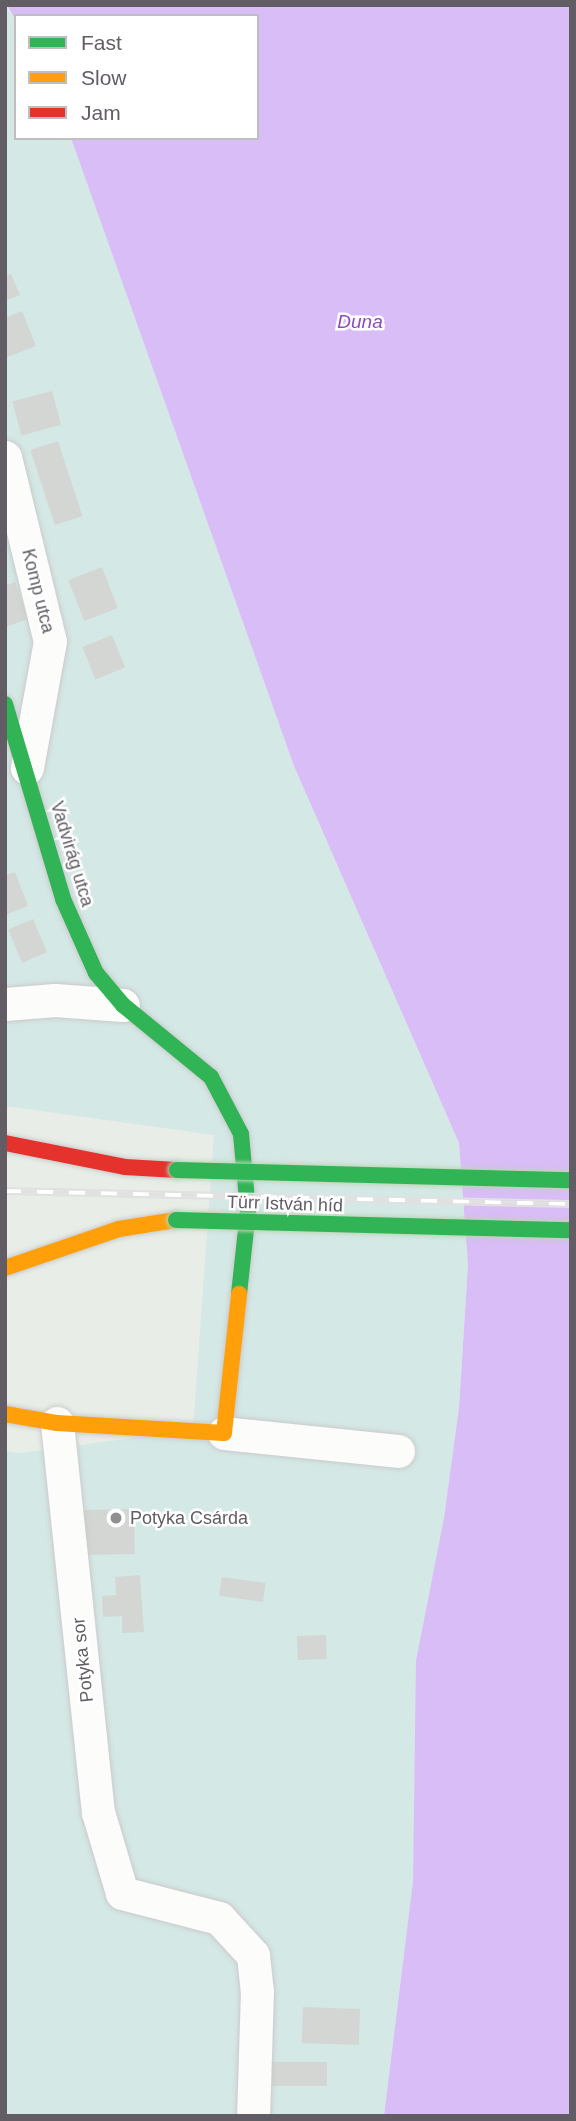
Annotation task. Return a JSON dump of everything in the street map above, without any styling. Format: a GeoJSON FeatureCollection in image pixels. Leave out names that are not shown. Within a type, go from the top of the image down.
{"type":"FeatureCollection","features":[{"type":"Feature","properties":{"kind":"main road","name":"Vadvirág utca"},"geometry":{"type":"LineString","coordinates":[[5,704],[27,768],[63,899],[96,973],[123,1005],[211,1077],[241,1134],[248,1210],[223,1433]]}},
{"type":"Feature","properties":{"kind":"main road","name":"Türr István híd"},"geometry":{"type":"LineString","coordinates":[[5,1143],[125,1167],[571,1180]]}},
{"type":"Feature","properties":{"kind":"main road","name":"Türr István híd"},"geometry":{"type":"LineString","coordinates":[[5,1268],[119,1229],[176,1220],[571,1230]]}},
{"type":"Feature","properties":{"kind":"main road"},"geometry":{"type":"LineString","coordinates":[[5,1414],[57,1423],[223,1433]]}},
{"type":"Feature","properties":{"kind":"street","name":"Komp utca"},"geometry":{"type":"LineString","coordinates":[[5,457],[50,641],[27,768]]}},
{"type":"Feature","properties":{"kind":"street"},"geometry":{"type":"LineString","coordinates":[[5,1004],[55,1000],[123,1005]]}},
{"type":"Feature","properties":{"kind":"street","name":"Potyka sor"},"geometry":{"type":"LineString","coordinates":[[57,1423],[98,1812],[122,1894],[219,1919],[253,1955],[257,1991],[253,2116]]}},
{"type":"Feature","properties":{"kind":"street"},"geometry":{"type":"LineString","coordinates":[[223,1433],[398,1451]]}},
{"type":"Feature","properties":{"kind":"shaded area"},"geometry":{"type":"Polygon","coordinates":[[[5,5],[14,18],[14,140],[72,140],[294,766],[459,1143],[468,1265],[459,1408],[416,1737],[413,1881],[384,2116],[5,2116],[5,1451],[20,1453],[193,1430],[214,1135],[5,1106],[5,5]]]}},
{"type":"Feature","properties":{"kind":"water","name":"Duna"},"geometry":{"type":"Polygon","coordinates":[[[7,5],[571,5],[571,2116],[384,2116],[413,1881],[416,1661],[444,1518],[459,1408],[468,1265],[459,1143],[294,766],[72,140],[259,140],[259,14],[14,14],[14,17],[7,5]]]}},
{"type":"Feature","properties":{"kind":"building"},"geometry":{"type":"Polygon","coordinates":[[[11,274],[20,295],[5,301],[5,276],[11,274]]]}},
{"type":"Feature","properties":{"kind":"building"},"geometry":{"type":"Polygon","coordinates":[[[22,311],[36,346],[5,358],[5,318],[22,311]]]}},
{"type":"Feature","properties":{"kind":"building"},"geometry":{"type":"Polygon","coordinates":[[[52,391],[61,425],[21,435],[12,402],[52,391]]]}},
{"type":"Feature","properties":{"kind":"building"},"geometry":{"type":"Polygon","coordinates":[[[58,441],[82,516],[55,525],[30,450],[58,441]]]}},
{"type":"Feature","properties":{"kind":"building"},"geometry":{"type":"Polygon","coordinates":[[[102,567],[118,608],[84,621],[68,580],[102,567]]]}},
{"type":"Feature","properties":{"kind":"building"},"geometry":{"type":"Polygon","coordinates":[[[15,582],[28,619],[5,627],[5,586],[15,582]]]}},
{"type":"Feature","properties":{"kind":"building"},"geometry":{"type":"Polygon","coordinates":[[[112,635],[125,667],[95,679],[82,647],[112,635]]]}},
{"type":"Feature","properties":{"kind":"building"},"geometry":{"type":"Polygon","coordinates":[[[15,872],[28,906],[5,915],[5,875],[15,872]]]}},
{"type":"Feature","properties":{"kind":"building"},"geometry":{"type":"Polygon","coordinates":[[[33,919],[47,952],[22,963],[8,930],[33,919]]]}},
{"type":"Feature","properties":{"kind":"building"},"geometry":{"type":"Polygon","coordinates":[[[134,1509],[135,1554],[84,1555],[83,1510],[134,1509]]]}},
{"type":"Feature","properties":{"kind":"building"},"geometry":{"type":"Polygon","coordinates":[[[140,1575],[144,1632],[122,1633],[122,1616],[103,1617],[102,1596],[116,1595],[115,1577],[140,1575]]]}},
{"type":"Feature","properties":{"kind":"building"},"geometry":{"type":"Polygon","coordinates":[[[222,1577],[266,1583],[263,1602],[219,1596],[222,1577]]]}},
{"type":"Feature","properties":{"kind":"building"},"geometry":{"type":"Polygon","coordinates":[[[326,1635],[327,1659],[298,1660],[297,1636],[326,1635]]]}},
{"type":"Feature","properties":{"kind":"building"},"geometry":{"type":"Polygon","coordinates":[[[303,2007],[360,2009],[359,2045],[302,2043],[303,2007]]]}},
{"type":"Feature","properties":{"kind":"building"},"geometry":{"type":"Polygon","coordinates":[[[272,2062],[327,2062],[327,2086],[272,2086],[272,2062]]]}},
{"type":"Feature","properties":{"kind":"railway"},"geometry":{"type":"LineString","coordinates":[[5,1191],[571,1204]]}},
{"type":"Feature","properties":{"kind":"traffic: fast"},"geometry":{"type":"LineString","coordinates":[[5,704],[63,899],[96,973],[123,1005],[211,1077],[241,1134],[248,1211],[239,1294]]}},
{"type":"Feature","properties":{"kind":"traffic: fast"},"geometry":{"type":"LineString","coordinates":[[177,1170],[571,1180]]}},
{"type":"Feature","properties":{"kind":"traffic: fast"},"geometry":{"type":"LineString","coordinates":[[176,1220],[571,1230]]}},
{"type":"Feature","properties":{"kind":"traffic: slow"},"geometry":{"type":"LineString","coordinates":[[5,1268],[119,1229],[176,1220]]}},
{"type":"Feature","properties":{"kind":"traffic: slow"},"geometry":{"type":"LineString","coordinates":[[5,1414],[57,1423],[224,1433],[239,1294]]}},
{"type":"Feature","properties":{"kind":"traffic: jam"},"geometry":{"type":"LineString","coordinates":[[5,1143],[125,1167],[177,1170]]}},
{"type":"Feature","properties":{"kind":"place","name":"Potyka Csárda"},"geometry":{"type":"Point","coordinates":[116,1518]}}]}
